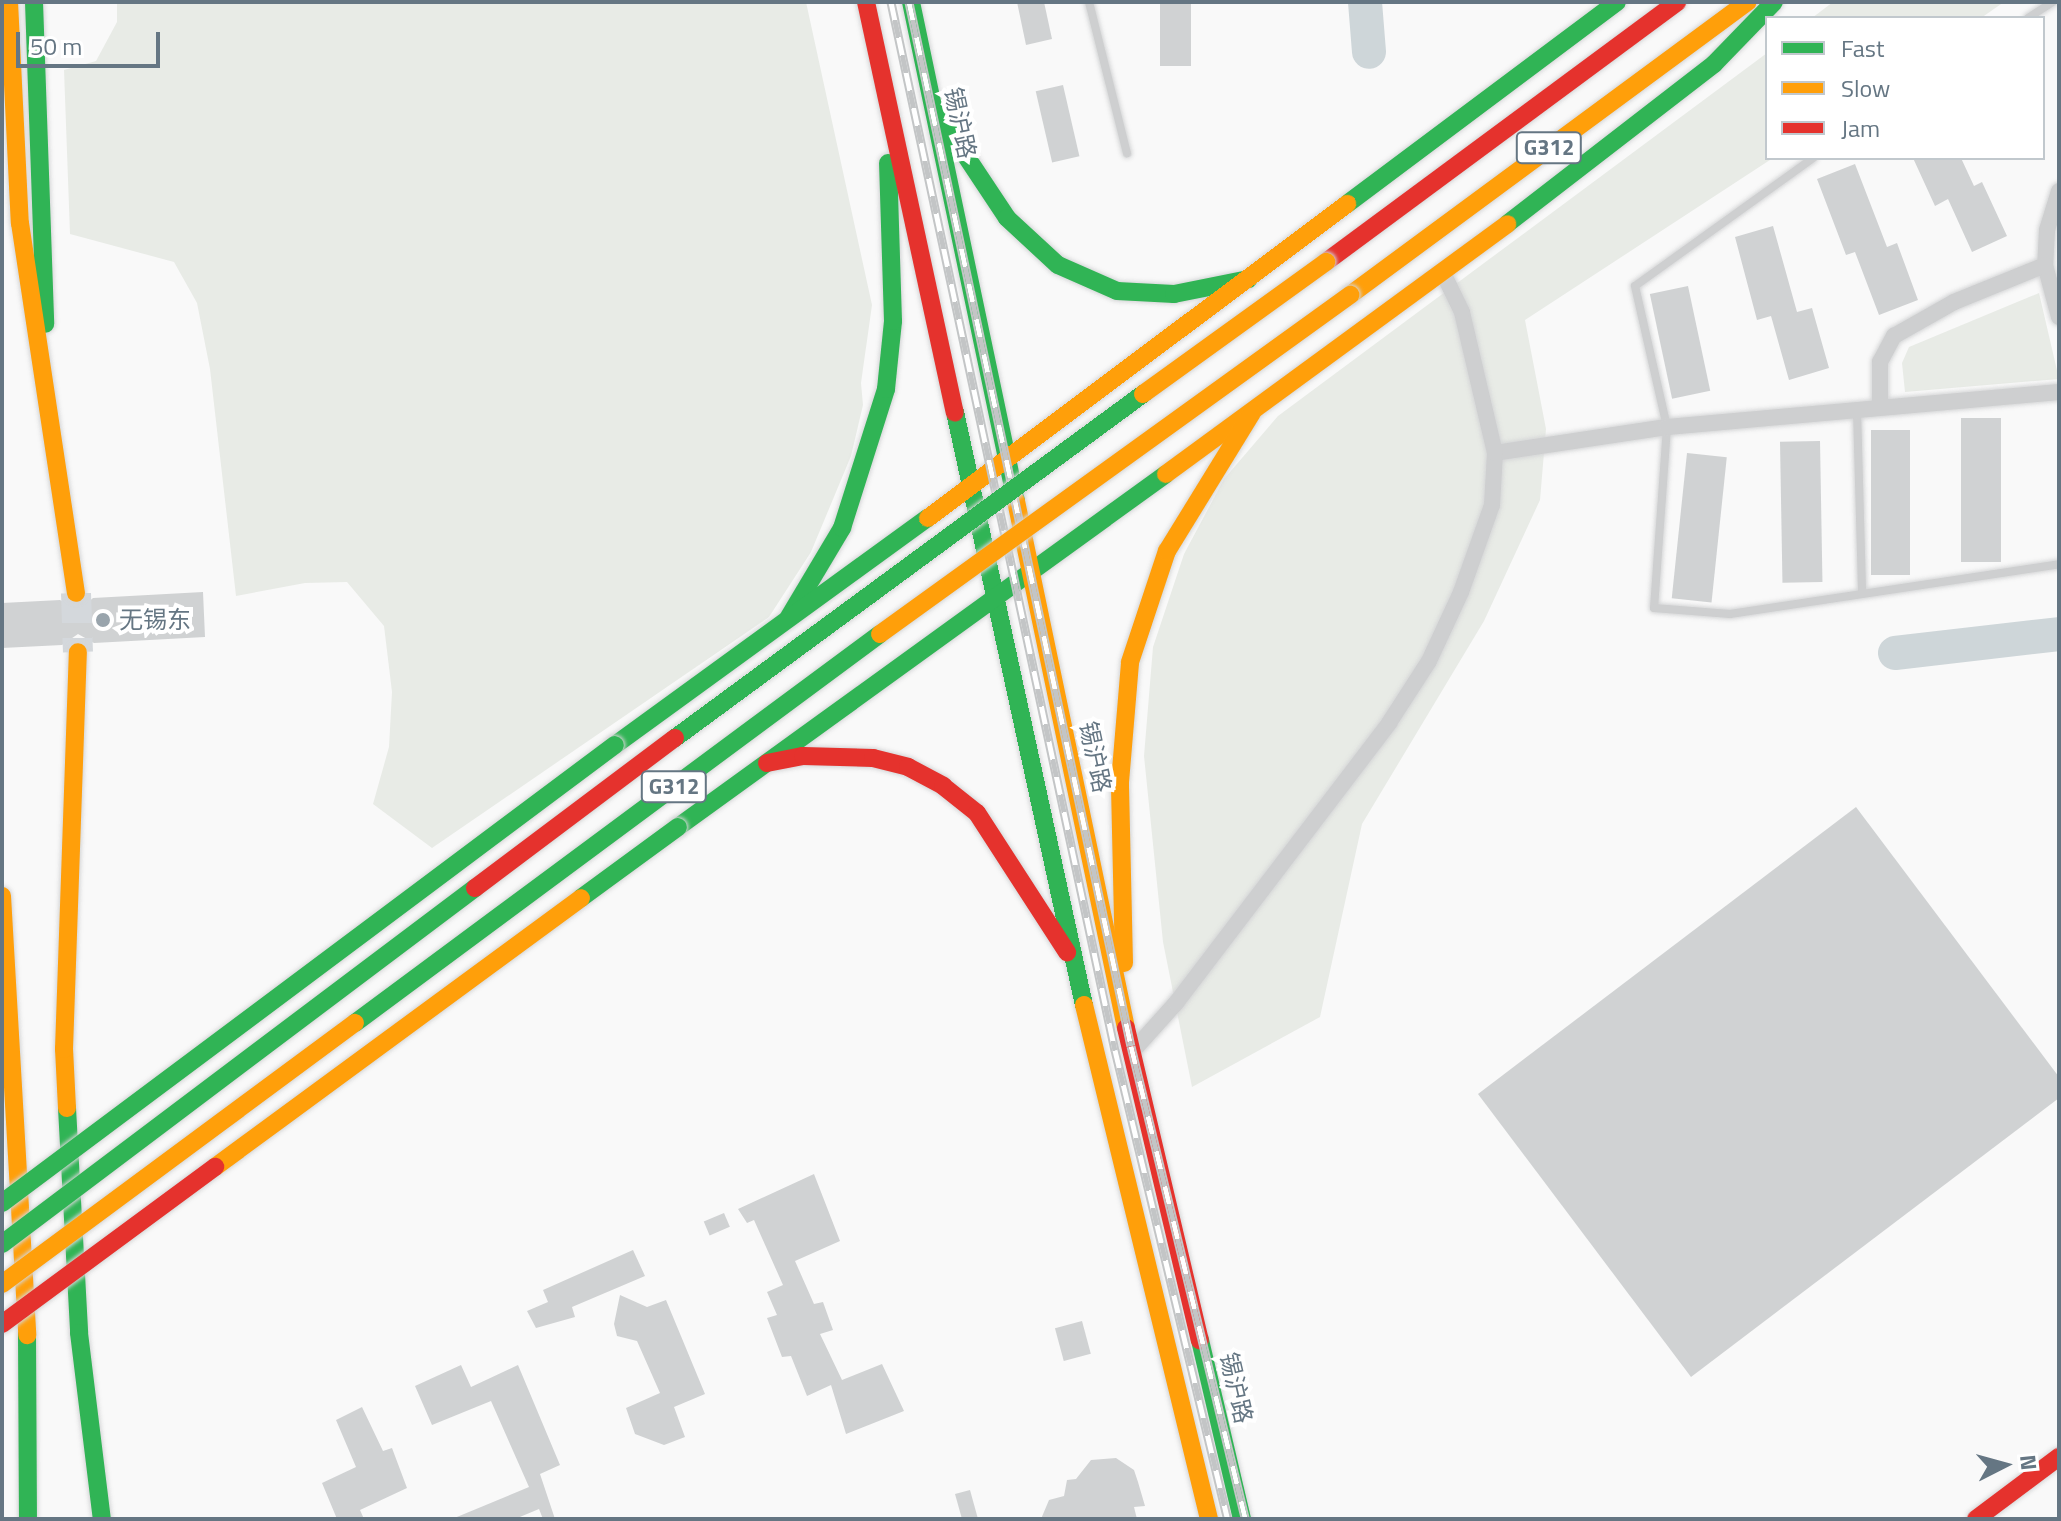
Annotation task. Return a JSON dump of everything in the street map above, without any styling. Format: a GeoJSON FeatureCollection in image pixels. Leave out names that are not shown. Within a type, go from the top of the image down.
{"type":"FeatureCollection","features":[{"type":"Feature","properties":{"kind":"main road"},"geometry":{"type":"LineString","coordinates":[[9,2],[20,223],[76,593]]}},
{"type":"Feature","properties":{"kind":"main road"},"geometry":{"type":"LineString","coordinates":[[34,2],[46,396]]}},
{"type":"Feature","properties":{"kind":"main road"},"geometry":{"type":"LineString","coordinates":[[866,2],[1075,966],[1209,1519]]}},
{"type":"Feature","properties":{"kind":"main road","name":"锡沪路"},"geometry":{"type":"LineString","coordinates":[[911,2],[1123,1014],[1242,1519]]}},
{"type":"Feature","properties":{"kind":"main road"},"geometry":{"type":"LineString","coordinates":[[2,1203],[615,745],[1252,278],[1617,2]]}},
{"type":"Feature","properties":{"kind":"main road","name":"G312"},"geometry":{"type":"LineString","coordinates":[[2,1244],[870,591],[1326,262],[1677,2]]}},
{"type":"Feature","properties":{"kind":"main road","name":"G312"},"geometry":{"type":"LineString","coordinates":[[2,1284],[894,624],[1350,295],[1748,2]]}},
{"type":"Feature","properties":{"kind":"main road"},"geometry":{"type":"LineString","coordinates":[[2,1324],[1260,401],[1443,273],[1714,64],[1774,2]]}},
{"type":"Feature","properties":{"kind":"main road"},"geometry":{"type":"LineString","coordinates":[[785,623],[842,528],[886,389],[893,321],[887,103]]}},
{"type":"Feature","properties":{"kind":"main road"},"geometry":{"type":"LineString","coordinates":[[931,103],[1007,218],[1058,265],[1117,291],[1174,294],[1252,278]]}},
{"type":"Feature","properties":{"kind":"main road"},"geometry":{"type":"LineString","coordinates":[[1123,1014],[1125,842],[1120,782],[1130,662],[1167,551],[1260,401]]}},
{"type":"Feature","properties":{"kind":"main road"},"geometry":{"type":"LineString","coordinates":[[78,652],[64,1049],[79,1333],[102,1519]]}},
{"type":"Feature","properties":{"kind":"main road"},"geometry":{"type":"LineString","coordinates":[[767,763],[803,756],[873,758],[908,767],[943,786],[977,813],[1075,966]]}},
{"type":"Feature","properties":{"kind":"main road"},"geometry":{"type":"LineString","coordinates":[[2,896],[28,1351],[28,1519]]}},
{"type":"Feature","properties":{"kind":"main road"},"geometry":{"type":"LineString","coordinates":[[1976,1519],[2059,1457]]}},
{"type":"Feature","properties":{"kind":"street"},"geometry":{"type":"LineString","coordinates":[[2059,191],[2047,230],[2045,265],[2059,317]]}},
{"type":"Feature","properties":{"kind":"street"},"geometry":{"type":"LineString","coordinates":[[1880,407],[1880,362],[1894,336],[1954,302],[2045,265]]}},
{"type":"Feature","properties":{"kind":"street"},"geometry":{"type":"LineString","coordinates":[[1132,1052],[1176,1003],[1389,723],[1429,661],[1492,505],[1495,453],[1462,312],[1443,273]]}},
{"type":"Feature","properties":{"kind":"street"},"geometry":{"type":"LineString","coordinates":[[1495,453],[1667,427],[2059,392]]}},
{"type":"Feature","properties":{"kind":"lane"},"geometry":{"type":"LineString","coordinates":[[1089,2],[1127,153]]}},
{"type":"Feature","properties":{"kind":"lane"},"geometry":{"type":"LineString","coordinates":[[2031,16],[2053,2]]}},
{"type":"Feature","properties":{"kind":"lane"},"geometry":{"type":"LineString","coordinates":[[1810,160],[1635,286],[1667,427],[1654,608],[1730,614],[2059,564]]}},
{"type":"Feature","properties":{"kind":"lane"},"geometry":{"type":"LineString","coordinates":[[1857,409],[1862,594]]}},
{"type":"Feature","properties":{"kind":"shaded area"},"geometry":{"type":"Polygon","coordinates":[[[117,2],[806,2],[872,305],[861,383],[863,405],[851,456],[811,552],[769,617],[432,848],[373,804],[389,747],[392,692],[384,626],[347,582],[305,583],[236,596],[210,369],[197,303],[174,262],[70,234],[64,70],[96,61],[117,22],[117,2]]]}},
{"type":"Feature","properties":{"kind":"shaded area"},"geometry":{"type":"Polygon","coordinates":[[[1833,2],[2004,2],[1984,16],[1815,16],[1833,2]]]}},
{"type":"Feature","properties":{"kind":"shaded area"},"geometry":{"type":"Polygon","coordinates":[[[1765,54],[1765,160],[1770,160],[1525,320],[1546,429],[1540,500],[1484,621],[1362,824],[1320,1017],[1192,1087],[1163,942],[1144,756],[1153,647],[1184,554],[1224,479],[1278,416],[1765,54]]]}},
{"type":"Feature","properties":{"kind":"shaded area"},"geometry":{"type":"Polygon","coordinates":[[[2039,293],[2059,379],[1905,392],[1902,363],[1909,347],[2039,293]]]}},
{"type":"Feature","properties":{"kind":"building"},"geometry":{"type":"Polygon","coordinates":[[[1017,2],[1044,2],[1052,39],[1026,45],[1017,2]]]}},
{"type":"Feature","properties":{"kind":"building"},"geometry":{"type":"Polygon","coordinates":[[[1160,2],[1191,2],[1191,66],[1160,66],[1160,2]]]}},
{"type":"Feature","properties":{"kind":"building"},"geometry":{"type":"Polygon","coordinates":[[[1063,85],[1079,156],[1052,162],[1036,91],[1063,85]]]}},
{"type":"Feature","properties":{"kind":"building"},"geometry":{"type":"Polygon","coordinates":[[[1914,160],[1962,160],[1974,186],[1982,182],[2007,236],[1972,252],[1948,199],[1935,206],[1914,160]]]}},
{"type":"Feature","properties":{"kind":"building"},"geometry":{"type":"Polygon","coordinates":[[[1855,164],[1887,247],[1897,243],[1918,300],[1879,315],[1855,252],[1846,255],[1817,179],[1855,164]]]}},
{"type":"Feature","properties":{"kind":"building"},"geometry":{"type":"Polygon","coordinates":[[[1773,226],[1797,312],[1812,308],[1829,368],[1789,380],[1771,316],[1757,320],[1735,237],[1773,226]]]}},
{"type":"Feature","properties":{"kind":"building"},"geometry":{"type":"Polygon","coordinates":[[[1688,286],[1710,391],[1672,399],[1650,294],[1688,286]]]}},
{"type":"Feature","properties":{"kind":"building"},"geometry":{"type":"Polygon","coordinates":[[[1961,418],[2001,418],[2001,562],[1961,562],[1961,418]]]}},
{"type":"Feature","properties":{"kind":"building"},"geometry":{"type":"Polygon","coordinates":[[[1871,430],[1910,430],[1910,575],[1871,575],[1871,430]]]}},
{"type":"Feature","properties":{"kind":"building"},"geometry":{"type":"Polygon","coordinates":[[[1820,441],[1822,582],[1782,583],[1780,442],[1820,441]]]}},
{"type":"Feature","properties":{"kind":"building"},"geometry":{"type":"Polygon","coordinates":[[[1687,453],[1727,457],[1712,602],[1672,598],[1687,453]]]}},
{"type":"Feature","properties":{"kind":"building","name":"无锡东"},"geometry":{"type":"Polygon","coordinates":[[[203,592],[205,637],[94,643],[78,634],[62,645],[2,648],[2,603],[60,600],[78,611],[93,598],[203,592]]]}},
{"type":"Feature","properties":{"kind":"building"},"geometry":{"type":"Polygon","coordinates":[[[1856,807],[2059,1077],[2059,1098],[1691,1377],[1478,1094],[1856,807]]]}},
{"type":"Feature","properties":{"kind":"building"},"geometry":{"type":"Polygon","coordinates":[[[814,1174],[840,1241],[795,1261],[814,1304],[823,1302],[833,1330],[820,1334],[842,1380],[882,1364],[904,1411],[846,1434],[831,1385],[807,1396],[791,1356],[782,1357],[767,1318],[777,1315],[767,1292],[783,1285],[754,1220],[747,1223],[738,1209],[814,1174]]]}},
{"type":"Feature","properties":{"kind":"building"},"geometry":{"type":"Polygon","coordinates":[[[724,1213],[730,1227],[710,1235],[704,1222],[724,1213]]]}},
{"type":"Feature","properties":{"kind":"building"},"geometry":{"type":"Polygon","coordinates":[[[633,1250],[645,1276],[572,1307],[575,1317],[536,1328],[527,1311],[548,1302],[543,1290],[633,1250]]]}},
{"type":"Feature","properties":{"kind":"building"},"geometry":{"type":"Polygon","coordinates":[[[620,1295],[647,1307],[666,1300],[705,1394],[674,1407],[685,1437],[664,1445],[635,1434],[626,1408],[660,1393],[637,1341],[617,1336],[614,1324],[620,1295]]]}},
{"type":"Feature","properties":{"kind":"building"},"geometry":{"type":"Polygon","coordinates":[[[1082,1321],[1091,1354],[1064,1361],[1055,1328],[1082,1321]]]}},
{"type":"Feature","properties":{"kind":"building"},"geometry":{"type":"Polygon","coordinates":[[[461,1365],[471,1387],[518,1365],[560,1465],[540,1474],[555,1519],[543,1519],[539,1509],[515,1519],[452,1519],[529,1487],[491,1401],[432,1425],[415,1386],[461,1365]]]}},
{"type":"Feature","properties":{"kind":"building"},"geometry":{"type":"Polygon","coordinates":[[[362,1407],[383,1451],[392,1448],[407,1488],[360,1510],[364,1519],[337,1519],[322,1483],[356,1467],[336,1420],[362,1407]]]}},
{"type":"Feature","properties":{"kind":"building"},"geometry":{"type":"Polygon","coordinates":[[[1116,1458],[1134,1470],[1145,1506],[1134,1507],[1137,1519],[1041,1519],[1049,1500],[1064,1496],[1067,1480],[1076,1479],[1091,1460],[1116,1458]]]}},
{"type":"Feature","properties":{"kind":"building"},"geometry":{"type":"Polygon","coordinates":[[[970,1490],[978,1519],[962,1519],[955,1494],[970,1490]]]}},
{"type":"Feature","properties":{"kind":"waterway"},"geometry":{"type":"LineString","coordinates":[[1365,2],[1369,52]]}},
{"type":"Feature","properties":{"kind":"waterway"},"geometry":{"type":"LineString","coordinates":[[1895,653],[2059,634]]}},
{"type":"Feature","properties":{"kind":"tunnel"},"geometry":{"type":"LineString","coordinates":[[76,593],[78,652]]}},
{"type":"Feature","properties":{"kind":"railway"},"geometry":{"type":"LineString","coordinates":[[891,2],[1115,1050],[1228,1519]]}},
{"type":"Feature","properties":{"kind":"railway"},"geometry":{"type":"LineString","coordinates":[[909,2],[1131,1046],[1245,1519]]}},
{"type":"Feature","properties":{"kind":"traffic: fast"},"geometry":{"type":"LineString","coordinates":[[34,2],[45,324]]}},
{"type":"Feature","properties":{"kind":"traffic: fast"},"geometry":{"type":"LineString","coordinates":[[911,2],[1016,501]]}},
{"type":"Feature","properties":{"kind":"traffic: fast"},"geometry":{"type":"LineString","coordinates":[[1347,204],[1617,2]]}},
{"type":"Feature","properties":{"kind":"traffic: fast"},"geometry":{"type":"LineString","coordinates":[[1507,224],[1714,64],[1774,2]]}},
{"type":"Feature","properties":{"kind":"traffic: fast"},"geometry":{"type":"LineString","coordinates":[[940,117],[1007,218],[1058,265],[1117,291],[1174,294],[1249,279]]}},
{"type":"Feature","properties":{"kind":"traffic: fast"},"geometry":{"type":"LineString","coordinates":[[789,617],[842,528],[886,389],[893,321],[888,163]]}},
{"type":"Feature","properties":{"kind":"traffic: fast"},"geometry":{"type":"LineString","coordinates":[[675,738],[1143,394]]}},
{"type":"Feature","properties":{"kind":"traffic: fast"},"geometry":{"type":"LineString","coordinates":[[955,412],[1084,1005]]}},
{"type":"Feature","properties":{"kind":"traffic: fast"},"geometry":{"type":"LineString","coordinates":[[678,827],[1166,474]]}},
{"type":"Feature","properties":{"kind":"traffic: fast"},"geometry":{"type":"LineString","coordinates":[[615,745],[928,518]]}},
{"type":"Feature","properties":{"kind":"traffic: fast"},"geometry":{"type":"LineString","coordinates":[[355,1023],[880,634]]}},
{"type":"Feature","properties":{"kind":"traffic: fast"},"geometry":{"type":"LineString","coordinates":[[2,1203],[615,745]]}},
{"type":"Feature","properties":{"kind":"traffic: fast"},"geometry":{"type":"LineString","coordinates":[[581,898],[678,827]]}},
{"type":"Feature","properties":{"kind":"traffic: fast"},"geometry":{"type":"LineString","coordinates":[[2,1244],[475,888]]}},
{"type":"Feature","properties":{"kind":"traffic: fast"},"geometry":{"type":"LineString","coordinates":[[67,1108],[79,1333],[102,1519]]}},
{"type":"Feature","properties":{"kind":"traffic: fast"},"geometry":{"type":"LineString","coordinates":[[27,1335],[28,1519]]}},
{"type":"Feature","properties":{"kind":"traffic: fast"},"geometry":{"type":"LineString","coordinates":[[1200,1340],[1242,1519]]}},
{"type":"Feature","properties":{"kind":"traffic: slow"},"geometry":{"type":"LineString","coordinates":[[9,2],[20,223],[76,593]]}},
{"type":"Feature","properties":{"kind":"traffic: slow"},"geometry":{"type":"LineString","coordinates":[[1350,295],[1748,2]]}},
{"type":"Feature","properties":{"kind":"traffic: slow"},"geometry":{"type":"LineString","coordinates":[[928,518],[1347,204]]}},
{"type":"Feature","properties":{"kind":"traffic: slow"},"geometry":{"type":"LineString","coordinates":[[1166,474],[1507,224]]}},
{"type":"Feature","properties":{"kind":"traffic: slow"},"geometry":{"type":"LineString","coordinates":[[1143,394],[1326,262]]}},
{"type":"Feature","properties":{"kind":"traffic: slow"},"geometry":{"type":"LineString","coordinates":[[880,634],[1350,295]]}},
{"type":"Feature","properties":{"kind":"traffic: slow"},"geometry":{"type":"LineString","coordinates":[[1124,963],[1120,782],[1130,662],[1167,551],[1252,413]]}},
{"type":"Feature","properties":{"kind":"traffic: slow"},"geometry":{"type":"LineString","coordinates":[[1016,501],[1126,1028]]}},
{"type":"Feature","properties":{"kind":"traffic: slow"},"geometry":{"type":"LineString","coordinates":[[67,1108],[64,1049],[78,652]]}},
{"type":"Feature","properties":{"kind":"traffic: slow"},"geometry":{"type":"LineString","coordinates":[[2,896],[27,1335]]}},
{"type":"Feature","properties":{"kind":"traffic: slow"},"geometry":{"type":"LineString","coordinates":[[215,1167],[581,898]]}},
{"type":"Feature","properties":{"kind":"traffic: slow"},"geometry":{"type":"LineString","coordinates":[[1084,1005],[1209,1519]]}},
{"type":"Feature","properties":{"kind":"traffic: slow"},"geometry":{"type":"LineString","coordinates":[[2,1284],[355,1023]]}},
{"type":"Feature","properties":{"kind":"traffic: jam"},"geometry":{"type":"LineString","coordinates":[[866,2],[955,412]]}},
{"type":"Feature","properties":{"kind":"traffic: jam"},"geometry":{"type":"LineString","coordinates":[[1326,262],[1677,2]]}},
{"type":"Feature","properties":{"kind":"traffic: jam"},"geometry":{"type":"LineString","coordinates":[[475,888],[675,738]]}},
{"type":"Feature","properties":{"kind":"traffic: jam"},"geometry":{"type":"LineString","coordinates":[[767,763],[803,756],[873,758],[908,767],[943,786],[977,813],[1067,952]]}},
{"type":"Feature","properties":{"kind":"traffic: jam"},"geometry":{"type":"LineString","coordinates":[[1126,1028],[1200,1340]]}},
{"type":"Feature","properties":{"kind":"traffic: jam"},"geometry":{"type":"LineString","coordinates":[[2,1324],[215,1167]]}},
{"type":"Feature","properties":{"kind":"traffic: jam"},"geometry":{"type":"LineString","coordinates":[[1976,1519],[2059,1457]]}},
{"type":"Feature","properties":{"kind":"place","name":"无锡东"},"geometry":{"type":"Point","coordinates":[103,620]}}]}
